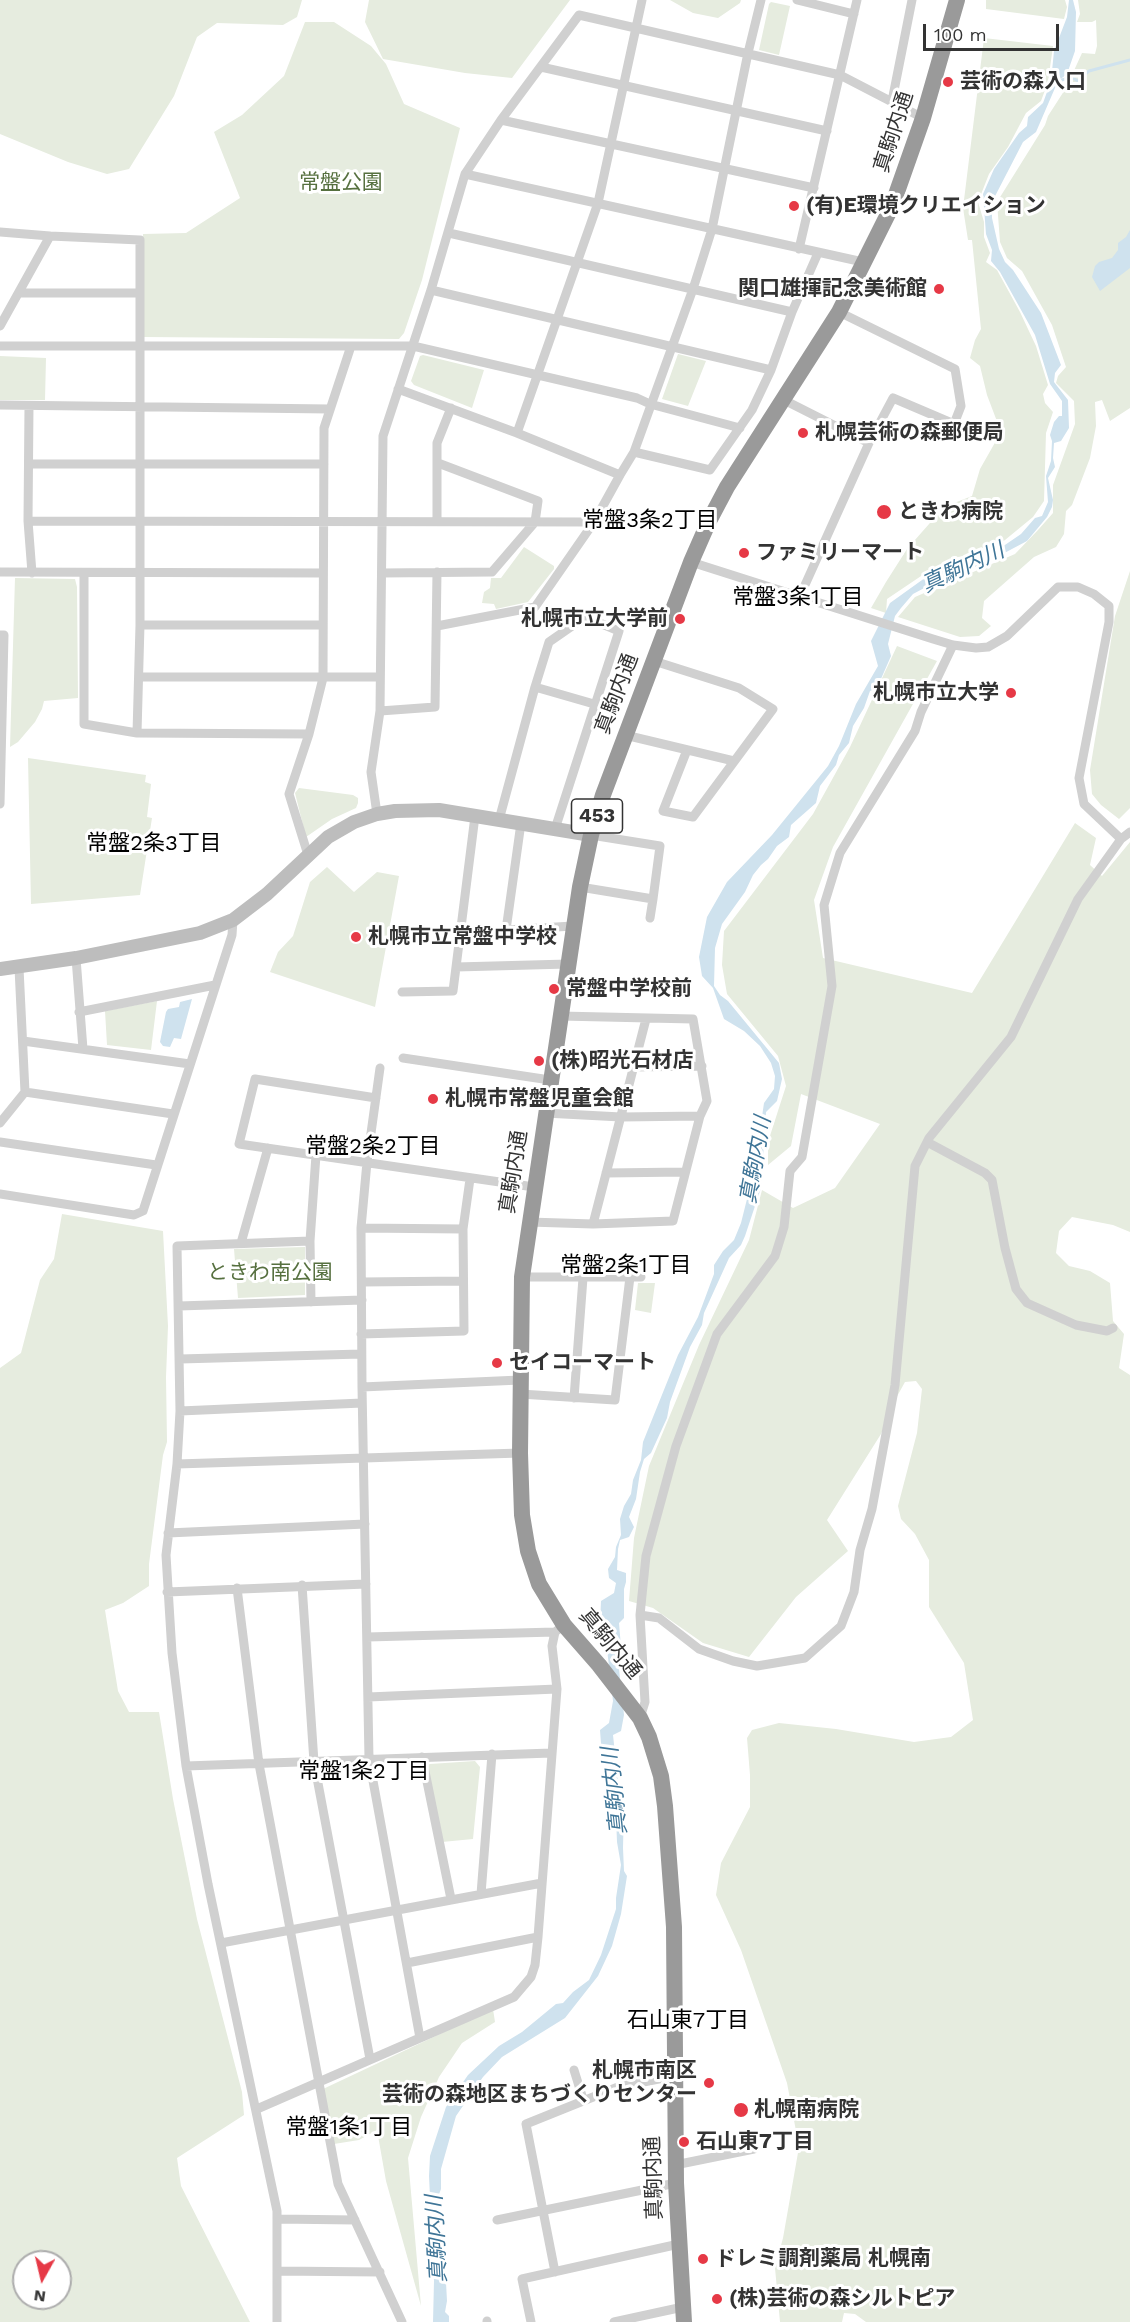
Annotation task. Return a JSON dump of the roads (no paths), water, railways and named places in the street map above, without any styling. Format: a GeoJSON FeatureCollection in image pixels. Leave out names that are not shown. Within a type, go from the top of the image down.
{"type":"FeatureCollection","features":[{"type":"Feature","properties":{"kind":"highway","name":"真駒内通"},"geometry":{"type":"LineString","coordinates":[[683,2315],[675,2165],[675,1960],[665,1806],[656,1756],[637,1713],[599,1665],[559,1628],[539,1584],[528,1551],[522,1515],[520,1453],[522,1277],[573,926],[591,835],[603,795],[691,562],[727,487],[838,312],[896,195],[923,118],[957,0]]}},
{"type":"Feature","properties":{"kind":"street"},"geometry":{"type":"LineString","coordinates":[[517,433],[598,203],[642,0]]}},
{"type":"Feature","properties":{"kind":"street"},"geometry":{"type":"LineString","coordinates":[[437,626],[535,607],[594,522],[634,452],[693,289],[712,229],[761,0]]}},
{"type":"Feature","properties":{"kind":"street"},"geometry":{"type":"LineString","coordinates":[[798,0],[854,14]]}},
{"type":"Feature","properties":{"kind":"street"},"geometry":{"type":"LineString","coordinates":[[800,249],[857,0]]}},
{"type":"Feature","properties":{"kind":"street"},"geometry":{"type":"LineString","coordinates":[[891,102],[912,0]]}},
{"type":"Feature","properties":{"kind":"street"},"geometry":{"type":"LineString","coordinates":[[377,814],[371,772],[380,711],[383,436],[449,233],[465,174],[501,120],[579,15],[840,75],[923,118]]}},
{"type":"Feature","properties":{"kind":"street"},"geometry":{"type":"LineString","coordinates":[[541,68],[827,131]]}},
{"type":"Feature","properties":{"kind":"street"},"geometry":{"type":"LineString","coordinates":[[501,120],[814,188]]}},
{"type":"Feature","properties":{"kind":"street"},"geometry":{"type":"LineString","coordinates":[[465,174],[818,254],[863,262]]}},
{"type":"Feature","properties":{"kind":"street"},"geometry":{"type":"LineString","coordinates":[[0,231],[140,240],[140,625],[137,733]]}},
{"type":"Feature","properties":{"kind":"street"},"geometry":{"type":"LineString","coordinates":[[449,233],[792,312]]}},
{"type":"Feature","properties":{"kind":"street"},"geometry":{"type":"LineString","coordinates":[[0,326],[50,236]]}},
{"type":"Feature","properties":{"kind":"street"},"geometry":{"type":"LineString","coordinates":[[634,452],[710,470],[752,410],[771,370],[792,312],[818,254]]}},
{"type":"Feature","properties":{"kind":"street"},"geometry":{"type":"LineString","coordinates":[[431,290],[771,370]]}},
{"type":"Feature","properties":{"kind":"street"},"geometry":{"type":"LineString","coordinates":[[20,293],[140,293]]}},
{"type":"Feature","properties":{"kind":"street"},"geometry":{"type":"LineString","coordinates":[[800,596],[868,444],[892,398],[954,424],[961,406],[955,369],[838,312]]}},
{"type":"Feature","properties":{"kind":"street"},"geometry":{"type":"LineString","coordinates":[[0,346],[413,346],[637,398],[650,405],[740,428]]}},
{"type":"Feature","properties":{"kind":"street"},"geometry":{"type":"LineString","coordinates":[[308,855],[289,794],[309,734],[323,678],[324,428],[351,346]]}},
{"type":"Feature","properties":{"kind":"street"},"geometry":{"type":"LineString","coordinates":[[398,389],[517,433],[620,475]]}},
{"type":"Feature","properties":{"kind":"street"},"geometry":{"type":"LineString","coordinates":[[782,399],[868,444]]}},
{"type":"Feature","properties":{"kind":"street"},"geometry":{"type":"LineString","coordinates":[[0,405],[330,409]]}},
{"type":"Feature","properties":{"kind":"street"},"geometry":{"type":"LineString","coordinates":[[29,406],[28,521],[32,573]]}},
{"type":"Feature","properties":{"kind":"street"},"geometry":{"type":"LineString","coordinates":[[437,520],[437,443],[451,408]]}},
{"type":"Feature","properties":{"kind":"street"},"geometry":{"type":"LineString","coordinates":[[382,573],[492,572],[535,522],[538,501],[438,463]]}},
{"type":"Feature","properties":{"kind":"street"},"geometry":{"type":"LineString","coordinates":[[29,464],[324,464]]}},
{"type":"Feature","properties":{"kind":"street"},"geometry":{"type":"LineString","coordinates":[[28,521],[594,522]]}},
{"type":"Feature","properties":{"kind":"street"},"geometry":{"type":"LineString","coordinates":[[691,562],[933,639],[976,648],[999,642],[1058,586],[1078,587],[1094,594],[1109,606],[1109,622],[1079,778],[1084,804],[1121,839]]}},
{"type":"Feature","properties":{"kind":"street"},"geometry":{"type":"LineString","coordinates":[[0,572],[323,573]]}},
{"type":"Feature","properties":{"kind":"street"},"geometry":{"type":"LineString","coordinates":[[84,573],[84,724],[137,733],[309,734]]}},
{"type":"Feature","properties":{"kind":"street"},"geometry":{"type":"LineString","coordinates":[[380,711],[435,707],[437,573]]}},
{"type":"Feature","properties":{"kind":"street"},"geometry":{"type":"LineString","coordinates":[[499,819],[549,642],[585,617],[619,631],[555,829]]}},
{"type":"Feature","properties":{"kind":"street"},"geometry":{"type":"LineString","coordinates":[[140,625],[323,625]]}},
{"type":"Feature","properties":{"kind":"street"},"geometry":{"type":"LineString","coordinates":[[0,635],[4,635],[0,804]]}},
{"type":"Feature","properties":{"kind":"street"},"geometry":{"type":"LineString","coordinates":[[637,1713],[645,1702],[640,1615],[646,1556],[676,1446],[717,1334],[775,1256],[784,1227],[790,1171],[802,1157],[832,986],[824,905],[840,853],[915,731],[921,712],[953,645]]}},
{"type":"Feature","properties":{"kind":"street"},"geometry":{"type":"LineString","coordinates":[[654,661],[739,688],[773,709],[693,817],[663,811],[687,750]]}},
{"type":"Feature","properties":{"kind":"street"},"geometry":{"type":"LineString","coordinates":[[139,677],[380,677]]}},
{"type":"Feature","properties":{"kind":"street"},"geometry":{"type":"LineString","coordinates":[[535,687],[594,704]]}},
{"type":"Feature","properties":{"kind":"street"},"geometry":{"type":"LineString","coordinates":[[625,735],[734,761]]}},
{"type":"Feature","properties":{"kind":"street"},"geometry":{"type":"LineString","coordinates":[[0,969],[76,958],[200,933],[233,920],[267,894],[328,837],[354,822],[395,811],[439,810],[660,846],[650,918]]}},
{"type":"Feature","properties":{"kind":"street"},"geometry":{"type":"LineString","coordinates":[[402,992],[453,991],[475,816]]}},
{"type":"Feature","properties":{"kind":"street"},"geometry":{"type":"LineString","coordinates":[[521,823],[506,930],[573,926]]}},
{"type":"Feature","properties":{"kind":"street"},"geometry":{"type":"LineString","coordinates":[[640,1615],[659,1617],[699,1649],[733,1661],[757,1666],[805,1658],[841,1626],[854,1592],[860,1550],[872,1509],[896,1385],[915,1166],[927,1142],[1011,1037],[1078,899],[1121,839],[1130,831]]}},
{"type":"Feature","properties":{"kind":"street"},"geometry":{"type":"LineString","coordinates":[[580,887],[653,899]]}},
{"type":"Feature","properties":{"kind":"street"},"geometry":{"type":"LineString","coordinates":[[0,1194],[134,1215],[143,1211],[232,935],[233,920]]}},
{"type":"Feature","properties":{"kind":"street"},"geometry":{"type":"LineString","coordinates":[[76,958],[83,1049]]}},
{"type":"Feature","properties":{"kind":"street"},"geometry":{"type":"LineString","coordinates":[[456,967],[568,964]]}},
{"type":"Feature","properties":{"kind":"street"},"geometry":{"type":"LineString","coordinates":[[0,1123],[25,1092],[19,968]]}},
{"type":"Feature","properties":{"kind":"street"},"geometry":{"type":"LineString","coordinates":[[79,1012],[214,985]]}},
{"type":"Feature","properties":{"kind":"street"},"geometry":{"type":"LineString","coordinates":[[529,1222],[593,1224],[673,1221],[700,1116],[707,1101],[693,1019],[560,1016]]}},
{"type":"Feature","properties":{"kind":"street"},"geometry":{"type":"LineString","coordinates":[[593,1224],[646,1019]]}},
{"type":"Feature","properties":{"kind":"street"},"geometry":{"type":"LineString","coordinates":[[23,1041],[190,1064]]}},
{"type":"Feature","properties":{"kind":"street"},"geometry":{"type":"LineString","coordinates":[[403,1058],[550,1080]]}},
{"type":"Feature","properties":{"kind":"street"},"geometry":{"type":"LineString","coordinates":[[634,1067],[702,1066]]}},
{"type":"Feature","properties":{"kind":"street"},"geometry":{"type":"LineString","coordinates":[[380,1068],[367,1162],[361,1228],[361,1354],[369,1759],[420,2038]]}},
{"type":"Feature","properties":{"kind":"street"},"geometry":{"type":"LineString","coordinates":[[376,1098],[255,1079],[239,1144],[534,1187]]}},
{"type":"Feature","properties":{"kind":"street"},"geometry":{"type":"LineString","coordinates":[[25,1092],[173,1114]]}},
{"type":"Feature","properties":{"kind":"street"},"geometry":{"type":"LineString","coordinates":[[545,1113],[621,1117],[700,1116]]}},
{"type":"Feature","properties":{"kind":"street"},"geometry":{"type":"LineString","coordinates":[[0,1142],[156,1165]]}},
{"type":"Feature","properties":{"kind":"street"},"geometry":{"type":"LineString","coordinates":[[927,1142],[985,1173],[992,1180],[1005,1248],[1016,1289],[1028,1303],[1076,1325],[1107,1331],[1113,1328]]}},
{"type":"Feature","properties":{"kind":"street"},"geometry":{"type":"LineString","coordinates":[[241,1243],[268,1148]]}},
{"type":"Feature","properties":{"kind":"street"},"geometry":{"type":"LineString","coordinates":[[311,1302],[310,1241],[316,1155]]}},
{"type":"Feature","properties":{"kind":"street"},"geometry":{"type":"LineString","coordinates":[[606,1173],[686,1172]]}},
{"type":"Feature","properties":{"kind":"street"},"geometry":{"type":"LineString","coordinates":[[362,1334],[464,1331],[463,1229],[470,1179]]}},
{"type":"Feature","properties":{"kind":"street"},"geometry":{"type":"LineString","coordinates":[[361,1228],[463,1229]]}},
{"type":"Feature","properties":{"kind":"street"},"geometry":{"type":"LineString","coordinates":[[277,2322],[277,2211],[186,1766],[172,1653],[166,1555],[177,1464],[180,1411],[177,1246],[310,1241]]}},
{"type":"Feature","properties":{"kind":"street"},"geometry":{"type":"LineString","coordinates":[[522,1277],[641,1277]]}},
{"type":"Feature","properties":{"kind":"street"},"geometry":{"type":"LineString","coordinates":[[362,1387],[520,1387],[574,1398],[615,1400],[630,1277]]}},
{"type":"Feature","properties":{"kind":"street"},"geometry":{"type":"LineString","coordinates":[[574,1398],[583,1278]]}},
{"type":"Feature","properties":{"kind":"street"},"geometry":{"type":"LineString","coordinates":[[362,1282],[463,1281]]}},
{"type":"Feature","properties":{"kind":"street"},"geometry":{"type":"LineString","coordinates":[[179,1306],[362,1300]]}},
{"type":"Feature","properties":{"kind":"street"},"geometry":{"type":"LineString","coordinates":[[180,1359],[361,1354]]}},
{"type":"Feature","properties":{"kind":"street"},"geometry":{"type":"LineString","coordinates":[[180,1411],[362,1403]]}},
{"type":"Feature","properties":{"kind":"street"},"geometry":{"type":"LineString","coordinates":[[177,1464],[520,1453]]}},
{"type":"Feature","properties":{"kind":"street"},"geometry":{"type":"LineString","coordinates":[[168,1533],[365,1524]]}},
{"type":"Feature","properties":{"kind":"street"},"geometry":{"type":"LineString","coordinates":[[167,1592],[366,1584]]}},
{"type":"Feature","properties":{"kind":"street"},"geometry":{"type":"LineString","coordinates":[[302,1585],[314,1762],[370,2059]]}},
{"type":"Feature","properties":{"kind":"street"},"geometry":{"type":"LineString","coordinates":[[237,1588],[259,1764],[338,2184],[381,2272],[402,2322]]}},
{"type":"Feature","properties":{"kind":"street"},"geometry":{"type":"LineString","coordinates":[[256,2109],[514,1997],[533,1971],[538,1937],[557,1689],[552,1646],[559,1628],[367,1637]]}},
{"type":"Feature","properties":{"kind":"street"},"geometry":{"type":"LineString","coordinates":[[368,1697],[557,1689]]}},
{"type":"Feature","properties":{"kind":"street"},"geometry":{"type":"LineString","coordinates":[[186,1766],[551,1753]]}},
{"type":"Feature","properties":{"kind":"street"},"geometry":{"type":"LineString","coordinates":[[481,1894],[492,1755]]}},
{"type":"Feature","properties":{"kind":"street"},"geometry":{"type":"LineString","coordinates":[[422,1757],[451,1899]]}},
{"type":"Feature","properties":{"kind":"street"},"geometry":{"type":"LineString","coordinates":[[221,1943],[542,1882]]}},
{"type":"Feature","properties":{"kind":"street"},"geometry":{"type":"LineString","coordinates":[[407,1964],[538,1937]]}},
{"type":"Feature","properties":{"kind":"street"},"geometry":{"type":"LineString","coordinates":[[574,2070],[583,2099]]}},
{"type":"Feature","properties":{"kind":"street"},"geometry":{"type":"LineString","coordinates":[[555,2272],[526,2124],[583,2099],[618,2087],[674,2076]]}},
{"type":"Feature","properties":{"kind":"street"},"geometry":{"type":"LineString","coordinates":[[675,2165],[754,2149]]}},
{"type":"Feature","properties":{"kind":"street"},"geometry":{"type":"LineString","coordinates":[[497,2220],[676,2183]]}},
{"type":"Feature","properties":{"kind":"street"},"geometry":{"type":"LineString","coordinates":[[277,2218],[355,2220]]}},
{"type":"Feature","properties":{"kind":"street"},"geometry":{"type":"LineString","coordinates":[[531,2322],[522,2279],[679,2244]]}},
{"type":"Feature","properties":{"kind":"street"},"geometry":{"type":"LineString","coordinates":[[277,2271],[381,2272]]}},
{"type":"Feature","properties":{"kind":"street"},"geometry":{"type":"LineString","coordinates":[[614,2322],[683,2315]]}},
{"type":"Feature","properties":{"kind":"water","name":"真駒内川"},"geometry":{"type":"Polygon","coordinates":[[[1069,0],[1073,0],[1076,12],[1075,51],[1067,74],[1058,81],[1036,132],[1023,142],[992,202],[992,218],[999,249],[1005,262],[1013,270],[1041,313],[1061,365],[1055,373],[1054,382],[1068,400],[1069,428],[1061,441],[1054,443],[1055,467],[1048,478],[1053,500],[1052,507],[1047,517],[1027,541],[978,567],[966,566],[952,575],[931,582],[913,594],[901,608],[895,616],[888,644],[891,656],[877,688],[870,691],[864,708],[853,726],[849,743],[820,786],[816,803],[791,825],[789,837],[777,846],[753,875],[745,892],[722,924],[715,948],[714,986],[779,1063],[782,1079],[777,1101],[766,1112],[761,1188],[745,1236],[741,1245],[729,1258],[704,1313],[702,1325],[690,1347],[670,1402],[667,1418],[651,1453],[644,1459],[636,1499],[629,1517],[634,1527],[629,1537],[620,1540],[618,1549],[617,1570],[626,1573],[624,1618],[619,1623],[621,1647],[617,1651],[624,1715],[621,1731],[613,1735],[619,1790],[623,1793],[624,1805],[623,1848],[624,1871],[627,1876],[621,1914],[612,1946],[598,1976],[565,2018],[502,2057],[483,2077],[456,2116],[441,2169],[441,2189],[438,2197],[441,2251],[445,2264],[447,2301],[445,2312],[449,2316],[449,2322],[433,2322],[430,2156],[446,2107],[468,2075],[499,2046],[522,2032],[556,2004],[563,2003],[589,1980],[601,1955],[616,1909],[621,1865],[617,1842],[615,1792],[613,1775],[602,1757],[600,1730],[609,1723],[613,1701],[607,1649],[609,1637],[600,1624],[601,1601],[614,1593],[616,1583],[609,1578],[608,1569],[615,1557],[621,1535],[620,1519],[631,1494],[633,1480],[641,1460],[643,1442],[678,1355],[698,1317],[714,1274],[714,1265],[734,1240],[741,1223],[754,1171],[764,1103],[774,1089],[775,1076],[771,1063],[760,1046],[744,1031],[724,1019],[713,988],[702,976],[699,957],[707,917],[727,882],[772,835],[828,766],[856,704],[878,666],[871,641],[890,603],[947,565],[974,557],[983,557],[1002,547],[1021,534],[1035,518],[1042,516],[1048,502],[1046,476],[1051,461],[1050,435],[1054,422],[1062,416],[1062,401],[1050,384],[1035,335],[1000,272],[991,261],[992,250],[986,234],[983,194],[994,169],[1019,133],[1027,126],[1028,117],[1043,103],[1051,81],[1054,51],[1067,17],[1069,0]]]}},
{"type":"Feature","properties":{"kind":"water"},"geometry":{"type":"Polygon","coordinates":[[[1130,230],[1130,268],[1100,291],[1092,277],[1095,266],[1099,262],[1112,258],[1118,250],[1118,243],[1126,237],[1130,230]]]}},
{"type":"Feature","properties":{"kind":"water"},"geometry":{"type":"Polygon","coordinates":[[[192,999],[181,1039],[174,1038],[170,1047],[163,1046],[160,1042],[166,1012],[168,1009],[179,1007],[180,1002],[192,999]]]}},
{"type":"Feature","properties":{"kind":"waterway"},"geometry":{"type":"LineString","coordinates":[[1054,80],[1059,81],[1071,77],[1078,81],[1089,71],[1130,60]]}},
{"type":"Feature","properties":{"kind":"place","name":"芸術の森入口"},"geometry":{"type":"Point","coordinates":[948,82]}},
{"type":"Feature","properties":{"kind":"place","name":"(有)E環境クリエイション"},"geometry":{"type":"Point","coordinates":[794,206]}},
{"type":"Feature","properties":{"kind":"place","name":"関口雄揮記念美術館"},"geometry":{"type":"Point","coordinates":[939,289]}},
{"type":"Feature","properties":{"kind":"place","name":"札幌芸術の森郵便局"},"geometry":{"type":"Point","coordinates":[803,433]}},
{"type":"Feature","properties":{"kind":"place","name":"ときわ病院"},"geometry":{"type":"Point","coordinates":[884,512]}},
{"type":"Feature","properties":{"kind":"place","name":"ファミリーマート"},"geometry":{"type":"Point","coordinates":[744,553]}},
{"type":"Feature","properties":{"kind":"place","name":"札幌市立大学前"},"geometry":{"type":"Point","coordinates":[680,619]}},
{"type":"Feature","properties":{"kind":"place","name":"札幌市立大学"},"geometry":{"type":"Point","coordinates":[1011,693]}},
{"type":"Feature","properties":{"kind":"place","name":"札幌市立常盤中学校"},"geometry":{"type":"Point","coordinates":[356,937]}},
{"type":"Feature","properties":{"kind":"place","name":"常盤中学校前"},"geometry":{"type":"Point","coordinates":[554,989]}},
{"type":"Feature","properties":{"kind":"place","name":"(株)昭光石材店"},"geometry":{"type":"Point","coordinates":[539,1061]}},
{"type":"Feature","properties":{"kind":"place","name":"札幌市常盤児童会館"},"geometry":{"type":"Point","coordinates":[433,1099]}},
{"type":"Feature","properties":{"kind":"place","name":"セイコーマート"},"geometry":{"type":"Point","coordinates":[497,1363]}},
{"type":"Feature","properties":{"kind":"place","name":"札幌市南区 芸術の森地区まちづくりセンター"},"geometry":{"type":"Point","coordinates":[709,2083]}},
{"type":"Feature","properties":{"kind":"place","name":"札幌南病院"},"geometry":{"type":"Point","coordinates":[741,2110]}},
{"type":"Feature","properties":{"kind":"place","name":"石山東7丁目"},"geometry":{"type":"Point","coordinates":[684,2142]}},
{"type":"Feature","properties":{"kind":"place","name":"ドレミ調剤薬局 札幌南"},"geometry":{"type":"Point","coordinates":[703,2259]}},
{"type":"Feature","properties":{"kind":"place","name":"(株)芸術の森シルトピア"},"geometry":{"type":"Point","coordinates":[717,2299]}},
{"type":"Feature","properties":{"kind":"district","name":"常盤3条2丁目"},"geometry":{"type":"Point","coordinates":[650,521]}},
{"type":"Feature","properties":{"kind":"district","name":"常盤3条1丁目"},"geometry":{"type":"Point","coordinates":[798,598]}},
{"type":"Feature","properties":{"kind":"district","name":"常盤2条3丁目"},"geometry":{"type":"Point","coordinates":[154,844]}},
{"type":"Feature","properties":{"kind":"district","name":"常盤2条2丁目"},"geometry":{"type":"Point","coordinates":[373,1147]}},
{"type":"Feature","properties":{"kind":"district","name":"常盤2条1丁目"},"geometry":{"type":"Point","coordinates":[626,1266]}},
{"type":"Feature","properties":{"kind":"district","name":"常盤1条2丁目"},"geometry":{"type":"Point","coordinates":[364,1772]}},
{"type":"Feature","properties":{"kind":"district","name":"石山東7丁目"},"geometry":{"type":"Point","coordinates":[688,2021]}},
{"type":"Feature","properties":{"kind":"district","name":"常盤1条1丁目"},"geometry":{"type":"Point","coordinates":[349,2128]}},
{"type":"Feature","properties":{"kind":"park label","name":"常盤公園"},"geometry":{"type":"Point","coordinates":[341,183]}},
{"type":"Feature","properties":{"kind":"park label","name":"ときわ南公園"},"geometry":{"type":"Point","coordinates":[270,1273]}}]}
